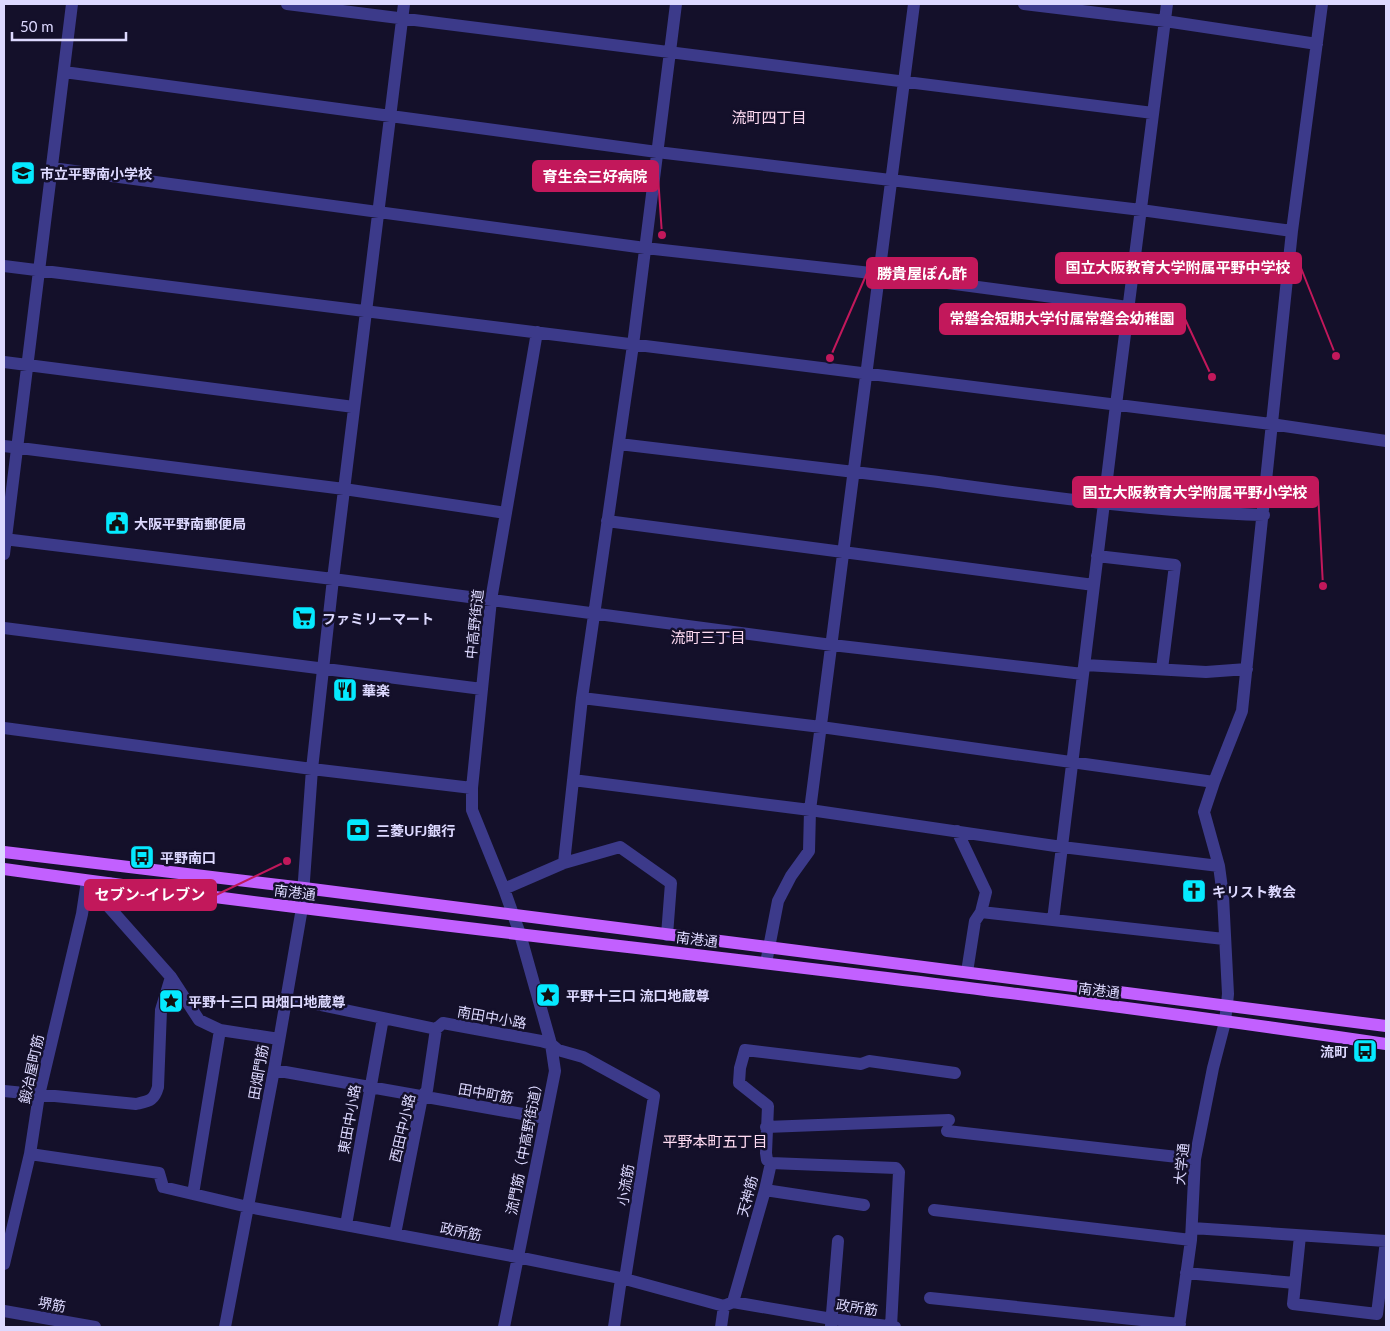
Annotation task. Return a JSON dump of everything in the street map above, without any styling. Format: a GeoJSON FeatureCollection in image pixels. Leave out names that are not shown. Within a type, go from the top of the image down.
{"type":"FeatureCollection","features":[{"type":"Feature","properties":{"kind":"main road","name":"南港通"},"geometry":{"type":"LineString","coordinates":[[4,852],[304,888],[1386,1026]]}},
{"type":"Feature","properties":{"kind":"main road","name":"南港通"},"geometry":{"type":"LineString","coordinates":[[4,869],[302,908],[766,963],[1303,1031],[1386,1044]]}},
{"type":"Feature","properties":{"kind":"street"},"geometry":{"type":"LineString","coordinates":[[4,554],[72,4]]}},
{"type":"Feature","properties":{"kind":"street"},"geometry":{"type":"LineString","coordinates":[[287,4],[670,53],[905,80],[1153,113]]}},
{"type":"Feature","properties":{"kind":"street"},"geometry":{"type":"LineString","coordinates":[[279,1039],[302,908],[312,769],[333,579],[404,4]]}},
{"type":"Feature","properties":{"kind":"street"},"geometry":{"type":"LineString","coordinates":[[564,863],[582,698],[633,345],[676,4]]}},
{"type":"Feature","properties":{"kind":"street"},"geometry":{"type":"LineString","coordinates":[[766,963],[778,901],[791,876],[809,852],[810,810],[914,4]]}},
{"type":"Feature","properties":{"kind":"street"},"geometry":{"type":"LineString","coordinates":[[1024,4],[1165,21],[1317,44]]}},
{"type":"Feature","properties":{"kind":"street"},"geometry":{"type":"LineString","coordinates":[[1053,920],[1103,504],[1167,4]]}},
{"type":"Feature","properties":{"kind":"street","name":"大学通"},"geometry":{"type":"LineString","coordinates":[[1179,1326],[1191,1234],[1195,1159],[1213,1068],[1225,1022],[1228,994],[1223,896],[1219,866],[1204,812],[1242,711],[1248,669],[1271,424],[1292,231],[1322,4]]}},
{"type":"Feature","properties":{"kind":"street"},"geometry":{"type":"LineString","coordinates":[[64,72],[657,152],[1141,210],[1292,231]]}},
{"type":"Feature","properties":{"kind":"street"},"geometry":{"type":"LineString","coordinates":[[52,168],[645,248],[880,274],[1128,307]]}},
{"type":"Feature","properties":{"kind":"street"},"geometry":{"type":"LineString","coordinates":[[4,266],[1271,424],[1386,441]]}},
{"type":"Feature","properties":{"kind":"street","name":"中高野街道"},"geometry":{"type":"LineString","coordinates":[[513,915],[472,810],[472,788],[491,600],[537,332]]}},
{"type":"Feature","properties":{"kind":"street"},"geometry":{"type":"LineString","coordinates":[[4,362],[354,407]]}},
{"type":"Feature","properties":{"kind":"street"},"geometry":{"type":"LineString","coordinates":[[619,444],[1103,504],[1210,514],[1264,514]]}},
{"type":"Feature","properties":{"kind":"street"},"geometry":{"type":"LineString","coordinates":[[4,446],[344,489],[506,513]]}},
{"type":"Feature","properties":{"kind":"street"},"geometry":{"type":"LineString","coordinates":[[608,521],[1094,585]]}},
{"type":"Feature","properties":{"kind":"street"},"geometry":{"type":"LineString","coordinates":[[5,539],[333,579],[832,645],[1084,670],[1162,669],[1206,672],[1248,669]]}},
{"type":"Feature","properties":{"kind":"street"},"geometry":{"type":"LineString","coordinates":[[1097,556],[1175,565],[1162,669]]}},
{"type":"Feature","properties":{"kind":"street"},"geometry":{"type":"LineString","coordinates":[[4,628],[482,689]]}},
{"type":"Feature","properties":{"kind":"street"},"geometry":{"type":"LineString","coordinates":[[582,698],[821,727],[1072,764],[1214,782]]}},
{"type":"Feature","properties":{"kind":"street"},"geometry":{"type":"LineString","coordinates":[[4,728],[312,769],[472,788]]}},
{"type":"Feature","properties":{"kind":"street"},"geometry":{"type":"LineString","coordinates":[[573,780],[810,810],[1062,847],[1219,866]]}},
{"type":"Feature","properties":{"kind":"street"},"geometry":{"type":"LineString","coordinates":[[958,831],[986,892],[981,912],[975,921],[967,972]]}},
{"type":"Feature","properties":{"kind":"street"},"geometry":{"type":"LineString","coordinates":[[504,889],[564,863],[620,847],[671,883],[668,935]]}},
{"type":"Feature","properties":{"kind":"street","name":"鍛冶屋町筋"},"geometry":{"type":"LineString","coordinates":[[4,1264],[7,1232],[30,1154],[39,1095],[82,914],[87,881]]}},
{"type":"Feature","properties":{"kind":"street","name":"田畑門筋"},"geometry":{"type":"LineString","coordinates":[[109,883],[108,906],[171,977],[199,1020],[220,1030],[279,1039],[225,1327]]}},
{"type":"Feature","properties":{"kind":"street"},"geometry":{"type":"LineString","coordinates":[[981,912],[1224,939]]}},
{"type":"Feature","properties":{"kind":"street","name":"流門筋（中高野街道）"},"geometry":{"type":"LineString","coordinates":[[504,1327],[555,1071],[551,1044],[513,915]]}},
{"type":"Feature","properties":{"kind":"street"},"geometry":{"type":"LineString","coordinates":[[4,1091],[136,1104],[149,1101],[155,1096],[158,1087],[161,1010],[171,977]]}},
{"type":"Feature","properties":{"kind":"street","name":"南田中小路"},"geometry":{"type":"LineString","coordinates":[[287,998],[436,1029],[443,1023],[541,1041],[551,1044],[558,1050],[583,1058],[654,1096]]}},
{"type":"Feature","properties":{"kind":"street","name":"東田中小路"},"geometry":{"type":"LineString","coordinates":[[346,1225],[383,1018]]}},
{"type":"Feature","properties":{"kind":"street","name":"西田中小路"},"geometry":{"type":"LineString","coordinates":[[395,1234],[422,1097],[427,1090],[436,1029]]}},
{"type":"Feature","properties":{"kind":"street"},"geometry":{"type":"LineString","coordinates":[[193,1194],[220,1030]]}},
{"type":"Feature","properties":{"kind":"street","name":"天神筋"},"geometry":{"type":"LineString","coordinates":[[721,1327],[766,1190],[771,1164],[767,1160],[766,1153],[768,1106],[739,1083],[744,1050],[861,1064],[869,1061],[955,1074]]}},
{"type":"Feature","properties":{"kind":"street","name":"田中町筋"},"geometry":{"type":"LineString","coordinates":[[274,1070],[545,1118]]}},
{"type":"Feature","properties":{"kind":"street","name":"小流筋"},"geometry":{"type":"LineString","coordinates":[[614,1327],[654,1096]]}},
{"type":"Feature","properties":{"kind":"street"},"geometry":{"type":"LineString","coordinates":[[766,1127],[948,1126],[1195,1159]]}},
{"type":"Feature","properties":{"kind":"street","name":"政所筋"},"geometry":{"type":"LineString","coordinates":[[30,1154],[159,1173],[163,1187],[248,1207],[517,1257],[623,1279],[728,1304],[832,1323],[895,1327]]}},
{"type":"Feature","properties":{"kind":"street"},"geometry":{"type":"LineString","coordinates":[[771,1164],[896,1168],[899,1172],[891,1327]]}},
{"type":"Feature","properties":{"kind":"street"},"geometry":{"type":"LineString","coordinates":[[766,1190],[864,1205]]}},
{"type":"Feature","properties":{"kind":"street"},"geometry":{"type":"LineString","coordinates":[[934,1210],[1191,1234],[1300,1236],[1386,1241],[1377,1314],[1293,1304],[1300,1236]]}},
{"type":"Feature","properties":{"kind":"street"},"geometry":{"type":"LineString","coordinates":[[832,1323],[838,1241]]}},
{"type":"Feature","properties":{"kind":"street"},"geometry":{"type":"LineString","coordinates":[[1186,1273],[1295,1283]]}},
{"type":"Feature","properties":{"kind":"street"},"geometry":{"type":"LineString","coordinates":[[930,1298],[1179,1326]]}},
{"type":"Feature","properties":{"kind":"street","name":"堺筋"},"geometry":{"type":"LineString","coordinates":[[4,1311],[95,1327]]}},
{"type":"Feature","properties":{"kind":"place","name":"市立平野南小学校"},"geometry":{"type":"Point","coordinates":[23,173]}},
{"type":"Feature","properties":{"kind":"place","name":"育生会三好病院"},"geometry":{"type":"Point","coordinates":[662,235]}},
{"type":"Feature","properties":{"kind":"place","name":"国立大阪教育大学附属平野中学校"},"geometry":{"type":"Point","coordinates":[1336,356]}},
{"type":"Feature","properties":{"kind":"place","name":"勝貴屋ぽん酢"},"geometry":{"type":"Point","coordinates":[830,358]}},
{"type":"Feature","properties":{"kind":"place","name":"常磐会短期大学付属常磐会幼稚園"},"geometry":{"type":"Point","coordinates":[1212,377]}},
{"type":"Feature","properties":{"kind":"place","name":"大阪平野南郵便局"},"geometry":{"type":"Point","coordinates":[117,523]}},
{"type":"Feature","properties":{"kind":"place","name":"国立大阪教育大学附属平野小学校"},"geometry":{"type":"Point","coordinates":[1323,586]}},
{"type":"Feature","properties":{"kind":"place","name":"ファミリーマート"},"geometry":{"type":"Point","coordinates":[304,618]}},
{"type":"Feature","properties":{"kind":"place","name":"華楽"},"geometry":{"type":"Point","coordinates":[345,690]}},
{"type":"Feature","properties":{"kind":"place","name":"三菱UFJ銀行"},"geometry":{"type":"Point","coordinates":[358,830]}},
{"type":"Feature","properties":{"kind":"place","name":"平野南口"},"geometry":{"type":"Point","coordinates":[142,857]}},
{"type":"Feature","properties":{"kind":"place","name":"セブン-イレブン"},"geometry":{"type":"Point","coordinates":[287,861]}},
{"type":"Feature","properties":{"kind":"place","name":"キリスト教会"},"geometry":{"type":"Point","coordinates":[1194,891]}},
{"type":"Feature","properties":{"kind":"place","name":"平野十三口 流口地蔵尊"},"geometry":{"type":"Point","coordinates":[548,995]}},
{"type":"Feature","properties":{"kind":"place","name":"平野十三口 田畑口地蔵尊"},"geometry":{"type":"Point","coordinates":[171,1001]}},
{"type":"Feature","properties":{"kind":"place","name":"流町"},"geometry":{"type":"Point","coordinates":[1365,1051]}},
{"type":"Feature","properties":{"kind":"district","name":"流町四丁目"},"geometry":{"type":"Point","coordinates":[769,117]}},
{"type":"Feature","properties":{"kind":"district","name":"流町三丁目"},"geometry":{"type":"Point","coordinates":[708,637]}},
{"type":"Feature","properties":{"kind":"district","name":"平野本町五丁目"},"geometry":{"type":"Point","coordinates":[715,1141]}}]}
